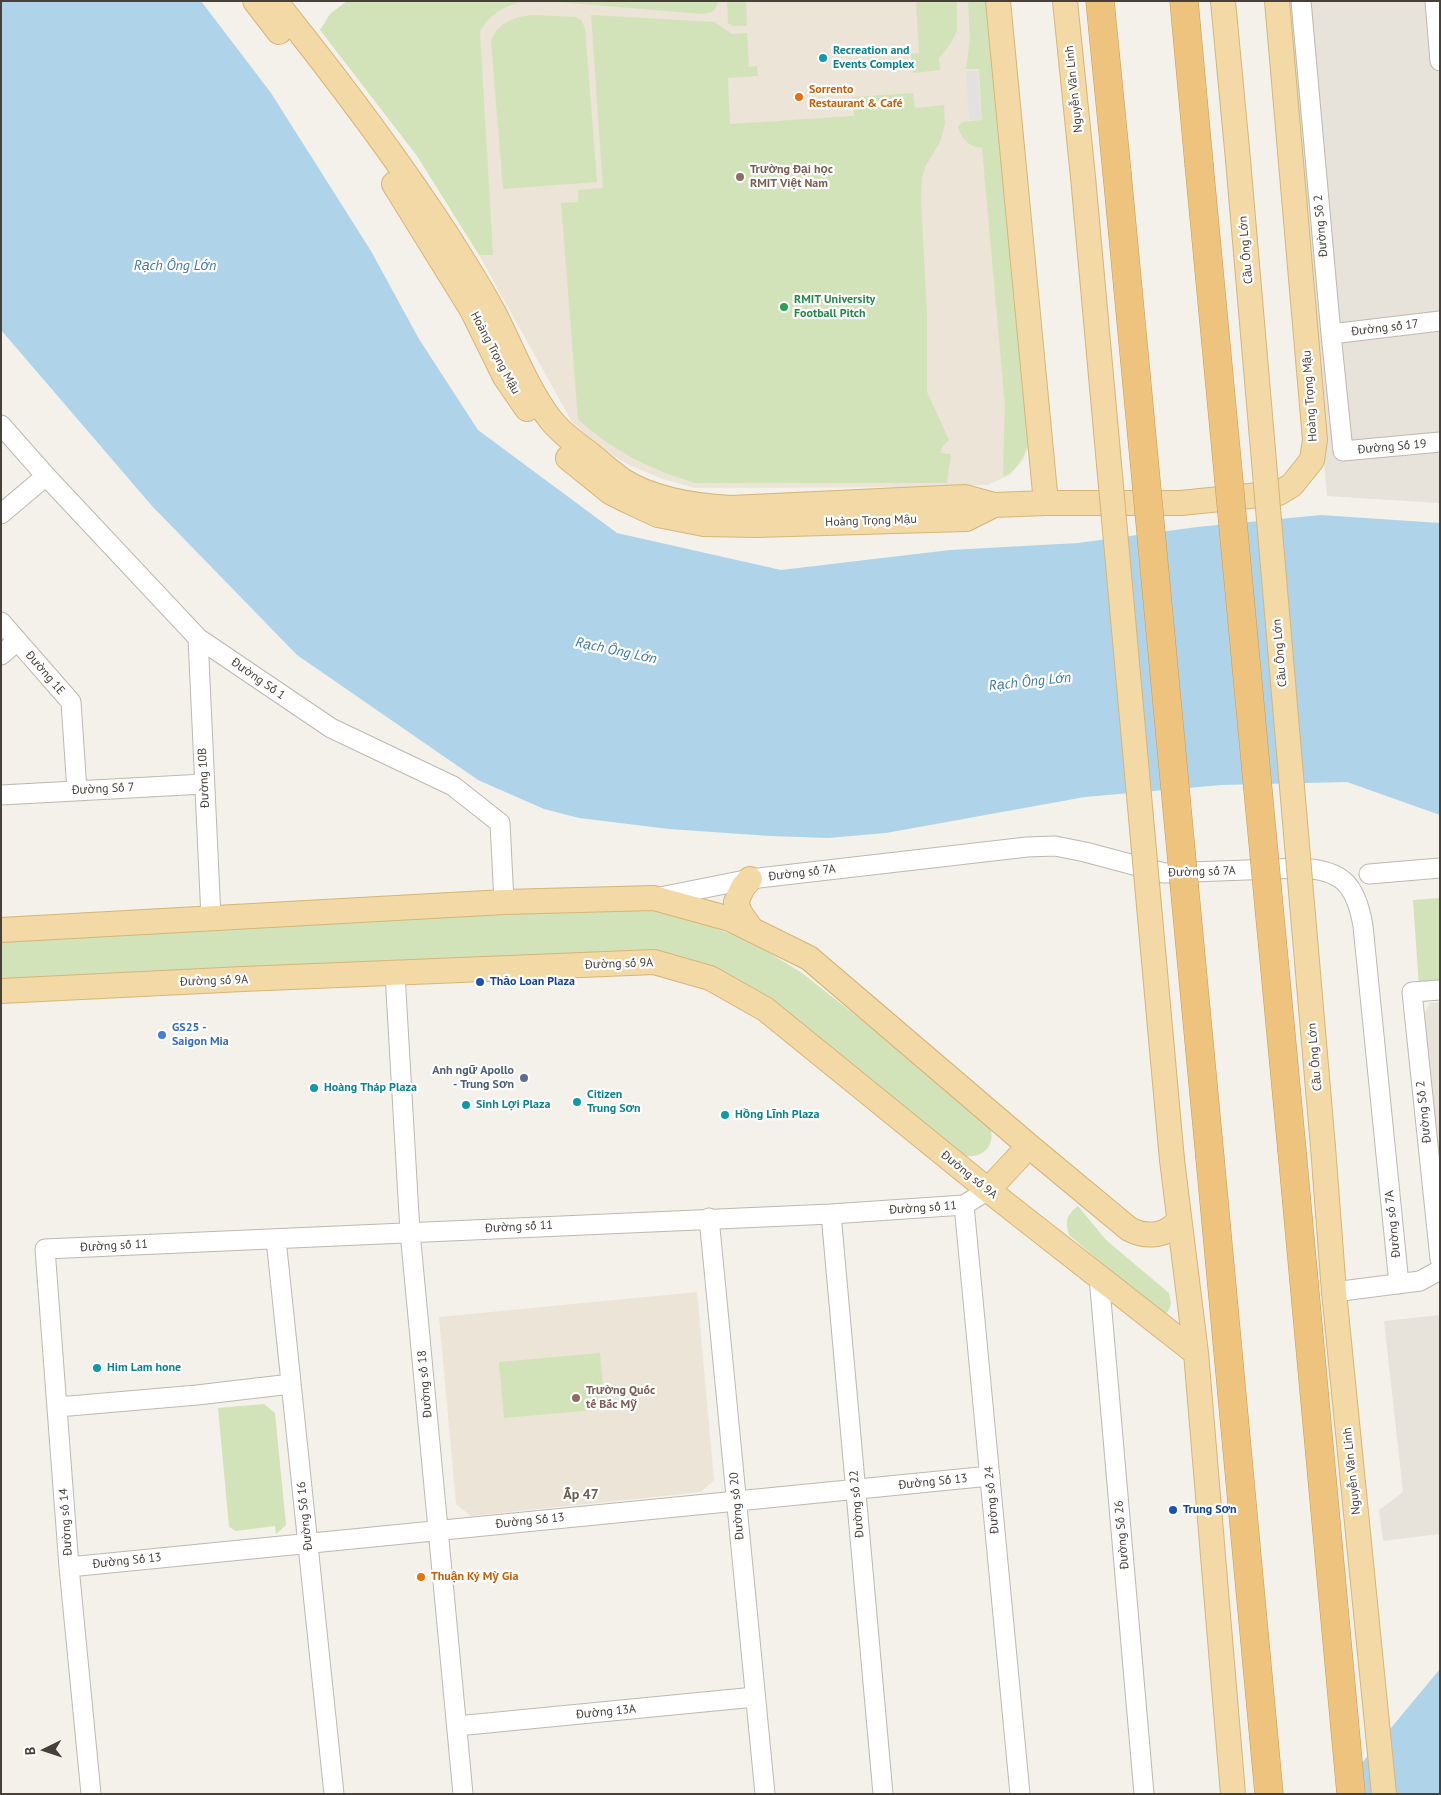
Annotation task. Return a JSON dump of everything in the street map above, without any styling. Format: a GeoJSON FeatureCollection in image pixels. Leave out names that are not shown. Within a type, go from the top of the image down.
{"type":"FeatureCollection","features":[{"type":"Feature","properties":{"kind":"highway"},"geometry":{"type":"LineString","coordinates":[[1100,1],[1269,1794]]}},
{"type":"Feature","properties":{"kind":"highway"},"geometry":{"type":"LineString","coordinates":[[1184,1],[1352,1794]]}},
{"type":"Feature","properties":{"kind":"main road","name":"Hoàng Trọng Mậu"},"geometry":{"type":"LineString","coordinates":[[255,1],[334,101],[395,185],[472,310],[505,377],[536,422],[562,453],[610,492],[658,516],[704,524],[755,525],[966,519],[994,505]]}},
{"type":"Feature","properties":{"kind":"main road","name":"Hoàng Trọng Mậu"},"geometry":{"type":"LineString","coordinates":[[275,1],[342,85],[406,172],[449,237],[494,313],[525,378],[551,420],[573,441],[623,481],[645,491],[701,507],[750,508],[965,497],[994,505],[1181,503],[1279,493],[1292,485],[1312,460],[1315,440],[1277,1]]}},
{"type":"Feature","properties":{"kind":"main road"},"geometry":{"type":"LineString","coordinates":[[998,1],[1046,503]]}},
{"type":"Feature","properties":{"kind":"main road","name":"Nguyễn Văn Linh"},"geometry":{"type":"LineString","coordinates":[[1065,1],[1083,176],[1172,1160],[1179,1219]]}},
{"type":"Feature","properties":{"kind":"main road","name":"Cầu Ông Lớn"},"geometry":{"type":"LineString","coordinates":[[1223,1],[1322,1147]]}},
{"type":"Feature","properties":{"kind":"main road"},"geometry":{"type":"LineString","coordinates":[[750,879],[743,887],[736,902],[740,913],[752,930]]}},
{"type":"Feature","properties":{"kind":"main road"},"geometry":{"type":"LineString","coordinates":[[1,930],[504,902],[654,898],[730,920],[809,958],[1029,1146],[1138,1234],[1153,1234],[1166,1231],[1174,1226],[1179,1219]]}},
{"type":"Feature","properties":{"kind":"main road","name":"Đường số 9A"},"geometry":{"type":"LineString","coordinates":[[1,992],[243,979],[654,962],[710,978],[764,1009],[988,1190],[1196,1353]]}},
{"type":"Feature","properties":{"kind":"main road"},"geometry":{"type":"LineString","coordinates":[[988,1190],[1029,1146]]}},
{"type":"Feature","properties":{"kind":"main road","name":"Nguyễn Văn Linh"},"geometry":{"type":"LineString","coordinates":[[1322,1147],[1334,1292],[1384,1794]]}},
{"type":"Feature","properties":{"kind":"main road"},"geometry":{"type":"LineString","coordinates":[[1179,1219],[1188,1276],[1196,1353],[1233,1794]]}},
{"type":"Feature","properties":{"kind":"street","name":"Đường Số 2"},"geometry":{"type":"LineString","coordinates":[[1301,1],[1331,334],[1344,451]]}},
{"type":"Feature","properties":{"kind":"street"},"geometry":{"type":"LineString","coordinates":[[1435,1],[1439,30],[1440,61]]}},
{"type":"Feature","properties":{"kind":"street","name":"Đường số 17"},"geometry":{"type":"LineString","coordinates":[[1331,334],[1440,321]]}},
{"type":"Feature","properties":{"kind":"street","name":"Đường Số 1"},"geometry":{"type":"LineString","coordinates":[[1,425],[46,476],[198,638],[331,728],[453,786],[500,823],[504,902]]}},
{"type":"Feature","properties":{"kind":"street","name":"Đường Số 19"},"geometry":{"type":"LineString","coordinates":[[1344,451],[1440,442]]}},
{"type":"Feature","properties":{"kind":"street"},"geometry":{"type":"LineString","coordinates":[[1,514],[46,476]]}},
{"type":"Feature","properties":{"kind":"street","name":"Đường 1E"},"geometry":{"type":"LineString","coordinates":[[1,622],[71,702],[77,791]]}},
{"type":"Feature","properties":{"kind":"street","name":"Đường 10B"},"geometry":{"type":"LineString","coordinates":[[198,638],[211,918]]}},
{"type":"Feature","properties":{"kind":"street"},"geometry":{"type":"LineString","coordinates":[[1,654],[18,641]]}},
{"type":"Feature","properties":{"kind":"street","name":"Đường Số 7"},"geometry":{"type":"LineString","coordinates":[[1,794],[204,784]]}},
{"type":"Feature","properties":{"kind":"street","name":"Đường số 7A"},"geometry":{"type":"LineString","coordinates":[[654,898],[750,879],[1027,847],[1055,846],[1164,873],[1301,868],[1319,869],[1334,874],[1346,883],[1356,896],[1363,926],[1399,1284]]}},
{"type":"Feature","properties":{"kind":"street"},"geometry":{"type":"LineString","coordinates":[[1369,874],[1440,868]]}},
{"type":"Feature","properties":{"kind":"street","name":"Đường số 18"},"geometry":{"type":"LineString","coordinates":[[395,974],[410,1232],[463,1794]]}},
{"type":"Feature","properties":{"kind":"street","name":"Đường Số 2"},"geometry":{"type":"LineString","coordinates":[[1440,990],[1412,992],[1440,1259]]}},
{"type":"Feature","properties":{"kind":"street","name":"Đường số 11"},"geometry":{"type":"LineString","coordinates":[[45,1250],[709,1218],[831,1214],[964,1206],[988,1190]]}},
{"type":"Feature","properties":{"kind":"street","name":"Đường số 24"},"geometry":{"type":"LineString","coordinates":[[964,1206],[1020,1794]]}},
{"type":"Feature","properties":{"kind":"street","name":"Đường số 22"},"geometry":{"type":"LineString","coordinates":[[831,1214],[882,1794]]}},
{"type":"Feature","properties":{"kind":"street","name":"Đường số 20"},"geometry":{"type":"LineString","coordinates":[[709,1218],[765,1794]]}},
{"type":"Feature","properties":{"kind":"street","name":"Đường Số 16"},"geometry":{"type":"LineString","coordinates":[[276,1239],[334,1794]]}},
{"type":"Feature","properties":{"kind":"street","name":"Đường số 14"},"geometry":{"type":"LineString","coordinates":[[45,1250],[69,1567],[92,1794]]}},
{"type":"Feature","properties":{"kind":"street"},"geometry":{"type":"LineString","coordinates":[[1334,1292],[1420,1281],[1440,1270]]}},
{"type":"Feature","properties":{"kind":"street","name":"Đường Số 26"},"geometry":{"type":"LineString","coordinates":[[1099,1277],[1144,1794]]}},
{"type":"Feature","properties":{"kind":"street"},"geometry":{"type":"LineString","coordinates":[[1420,1281],[1440,1287]]}},
{"type":"Feature","properties":{"kind":"street"},"geometry":{"type":"LineString","coordinates":[[58,1407],[197,1395],[291,1384]]}},
{"type":"Feature","properties":{"kind":"street","name":"Đường Số 13"},"geometry":{"type":"LineString","coordinates":[[69,1567],[990,1476]]}},
{"type":"Feature","properties":{"kind":"street","name":"Đường 13A"},"geometry":{"type":"LineString","coordinates":[[457,1726],[755,1697]]}},
{"type":"Feature","properties":{"kind":"shaded area","name":"Trường Đại học RMIT Việt Nam"},"geometry":{"type":"Polygon","coordinates":[[[504,1],[990,1],[1032,439],[1023,460],[1010,475],[987,485],[695,488],[663,479],[631,466],[595,443],[572,422],[479,255],[463,39],[504,1]]]}},
{"type":"Feature","properties":{"kind":"shaded area"},"geometry":{"type":"Polygon","coordinates":[[[1283,1],[1440,1],[1440,503],[1327,496],[1283,1]]]}},
{"type":"Feature","properties":{"kind":"shaded area"},"geometry":{"type":"Polygon","coordinates":[[[966,71],[978,71],[981,119],[969,120],[966,71]]]}},
{"type":"Feature","properties":{"kind":"shaded area"},"geometry":{"type":"Polygon","coordinates":[[[1440,1002],[1440,1287],[1420,1022],[1430,1003],[1440,1002]]]}},
{"type":"Feature","properties":{"kind":"shaded area","name":"Trường Quốc tế Bắc Mỹ"},"geometry":{"type":"Polygon","coordinates":[[[697,1292],[714,1480],[701,1492],[471,1516],[456,1504],[439,1317],[697,1292]]]}},
{"type":"Feature","properties":{"kind":"shaded area"},"geometry":{"type":"Polygon","coordinates":[[[1440,1315],[1440,1534],[1383,1541],[1379,1510],[1403,1492],[1384,1321],[1440,1315]]]}},
{"type":"Feature","properties":{"kind":"green space"},"geometry":{"type":"Polygon","coordinates":[[[347,1],[525,1],[512,5],[493,15],[480,32],[493,255],[479,255],[417,156],[320,30],[330,14],[347,1]]]}},
{"type":"Feature","properties":{"kind":"green space"},"geometry":{"type":"Polygon","coordinates":[[[544,1],[718,1],[713,10],[703,14],[544,1]]]}},
{"type":"Feature","properties":{"kind":"green space"},"geometry":{"type":"Polygon","coordinates":[[[727,1],[746,1],[747,26],[733,26],[728,23],[727,1]]]}},
{"type":"Feature","properties":{"kind":"green space"},"geometry":{"type":"Polygon","coordinates":[[[916,1],[957,1],[957,30],[951,43],[939,58],[940,70],[913,73],[911,54],[919,53],[916,1]]]}},
{"type":"Feature","properties":{"kind":"green space"},"geometry":{"type":"Polygon","coordinates":[[[968,1],[989,1],[1030,439],[1018,465],[1004,476],[1005,406],[982,148],[967,142],[961,135],[958,127],[962,122],[982,120],[979,69],[966,69],[970,39],[968,1]]]}},
{"type":"Feature","properties":{"kind":"green space"},"geometry":{"type":"Polygon","coordinates":[[[532,15],[575,17],[581,20],[585,28],[597,182],[503,189],[491,42],[497,30],[507,22],[519,17],[532,15]]]}},
{"type":"Feature","properties":{"kind":"green space"},"geometry":{"type":"Polygon","coordinates":[[[591,15],[714,22],[732,34],[747,33],[749,67],[757,66],[758,76],[728,78],[730,124],[854,116],[853,97],[913,93],[915,108],[944,105],[945,124],[940,142],[925,167],[922,178],[921,201],[927,315],[927,392],[949,440],[942,447],[941,453],[951,454],[947,483],[695,483],[663,472],[633,458],[605,441],[578,419],[561,203],[578,202],[578,190],[603,188],[591,15]]]}},
{"type":"Feature","properties":{"kind":"green space"},"geometry":{"type":"Polygon","coordinates":[[[1440,898],[1440,985],[1419,987],[1413,900],[1440,898]]]}},
{"type":"Feature","properties":{"kind":"green space"},"geometry":{"type":"Polygon","coordinates":[[[623,909],[653,910],[693,919],[768,952],[802,973],[986,1118],[992,1137],[987,1148],[978,1155],[959,1155],[705,967],[1,983],[1,935],[623,909]]]}},
{"type":"Feature","properties":{"kind":"green space"},"geometry":{"type":"Polygon","coordinates":[[[1078,1206],[1106,1240],[1169,1293],[1171,1304],[1168,1312],[1161,1314],[1069,1235],[1067,1219],[1078,1206]]]}},
{"type":"Feature","properties":{"kind":"green space"},"geometry":{"type":"Polygon","coordinates":[[[600,1353],[605,1409],[504,1418],[499,1362],[600,1353]]]}},
{"type":"Feature","properties":{"kind":"green space"},"geometry":{"type":"Polygon","coordinates":[[[264,1404],[275,1413],[286,1525],[276,1534],[275,1526],[236,1531],[229,1527],[218,1408],[264,1404]]]}},
{"type":"Feature","properties":{"kind":"water","name":"Rạch Ông Lớn"},"geometry":{"type":"Polygon","coordinates":[[[1,1],[201,1],[271,93],[371,251],[419,339],[478,430],[617,533],[781,570],[950,550],[1078,543],[1197,527],[1321,515],[1440,523],[1440,815],[1347,782],[1222,785],[1085,797],[886,833],[828,838],[770,836],[669,829],[579,818],[544,809],[478,780],[297,655],[152,506],[1,330],[1,1]]]}},
{"type":"Feature","properties":{"kind":"water"},"geometry":{"type":"Polygon","coordinates":[[[1440,1669],[1440,1794],[1336,1794],[1440,1669]]]}},
{"type":"Feature","properties":{"kind":"place","name":"Recreation and Events Complex"},"geometry":{"type":"Point","coordinates":[823,58]}},
{"type":"Feature","properties":{"kind":"place","name":"Sorrento Restaurant & Café"},"geometry":{"type":"Point","coordinates":[799,97]}},
{"type":"Feature","properties":{"kind":"place","name":"Trường Đại học RMIT Việt Nam"},"geometry":{"type":"Point","coordinates":[740,177]}},
{"type":"Feature","properties":{"kind":"place","name":"RMIT University Football Pitch"},"geometry":{"type":"Point","coordinates":[784,307]}},
{"type":"Feature","properties":{"kind":"place","name":"Thảo Loan Plaza"},"geometry":{"type":"Point","coordinates":[480,982]}},
{"type":"Feature","properties":{"kind":"place","name":"GS25 - Saigon Mia"},"geometry":{"type":"Point","coordinates":[162,1035]}},
{"type":"Feature","properties":{"kind":"place","name":"Anh ngữ Apollo - Trung Sơn"},"geometry":{"type":"Point","coordinates":[524,1078]}},
{"type":"Feature","properties":{"kind":"place","name":"Hoàng Tháp Plaza"},"geometry":{"type":"Point","coordinates":[314,1088]}},
{"type":"Feature","properties":{"kind":"place","name":"Citizen Trung Sơn"},"geometry":{"type":"Point","coordinates":[577,1102]}},
{"type":"Feature","properties":{"kind":"place","name":"Sinh Lợi Plaza"},"geometry":{"type":"Point","coordinates":[466,1105]}},
{"type":"Feature","properties":{"kind":"place","name":"Hồng Lĩnh Plaza"},"geometry":{"type":"Point","coordinates":[725,1115]}},
{"type":"Feature","properties":{"kind":"place","name":"Him Lam hone"},"geometry":{"type":"Point","coordinates":[97,1368]}},
{"type":"Feature","properties":{"kind":"place","name":"Trường Quốc tế Bắc Mỹ"},"geometry":{"type":"Point","coordinates":[576,1398]}},
{"type":"Feature","properties":{"kind":"place","name":"Trung Sơn"},"geometry":{"type":"Point","coordinates":[1173,1510]}},
{"type":"Feature","properties":{"kind":"place","name":"Thuận Ký Mỳ Gia"},"geometry":{"type":"Point","coordinates":[421,1577]}},
{"type":"Feature","properties":{"kind":"district","name":"Ấp 47"},"geometry":{"type":"Point","coordinates":[581,1495]}}]}
